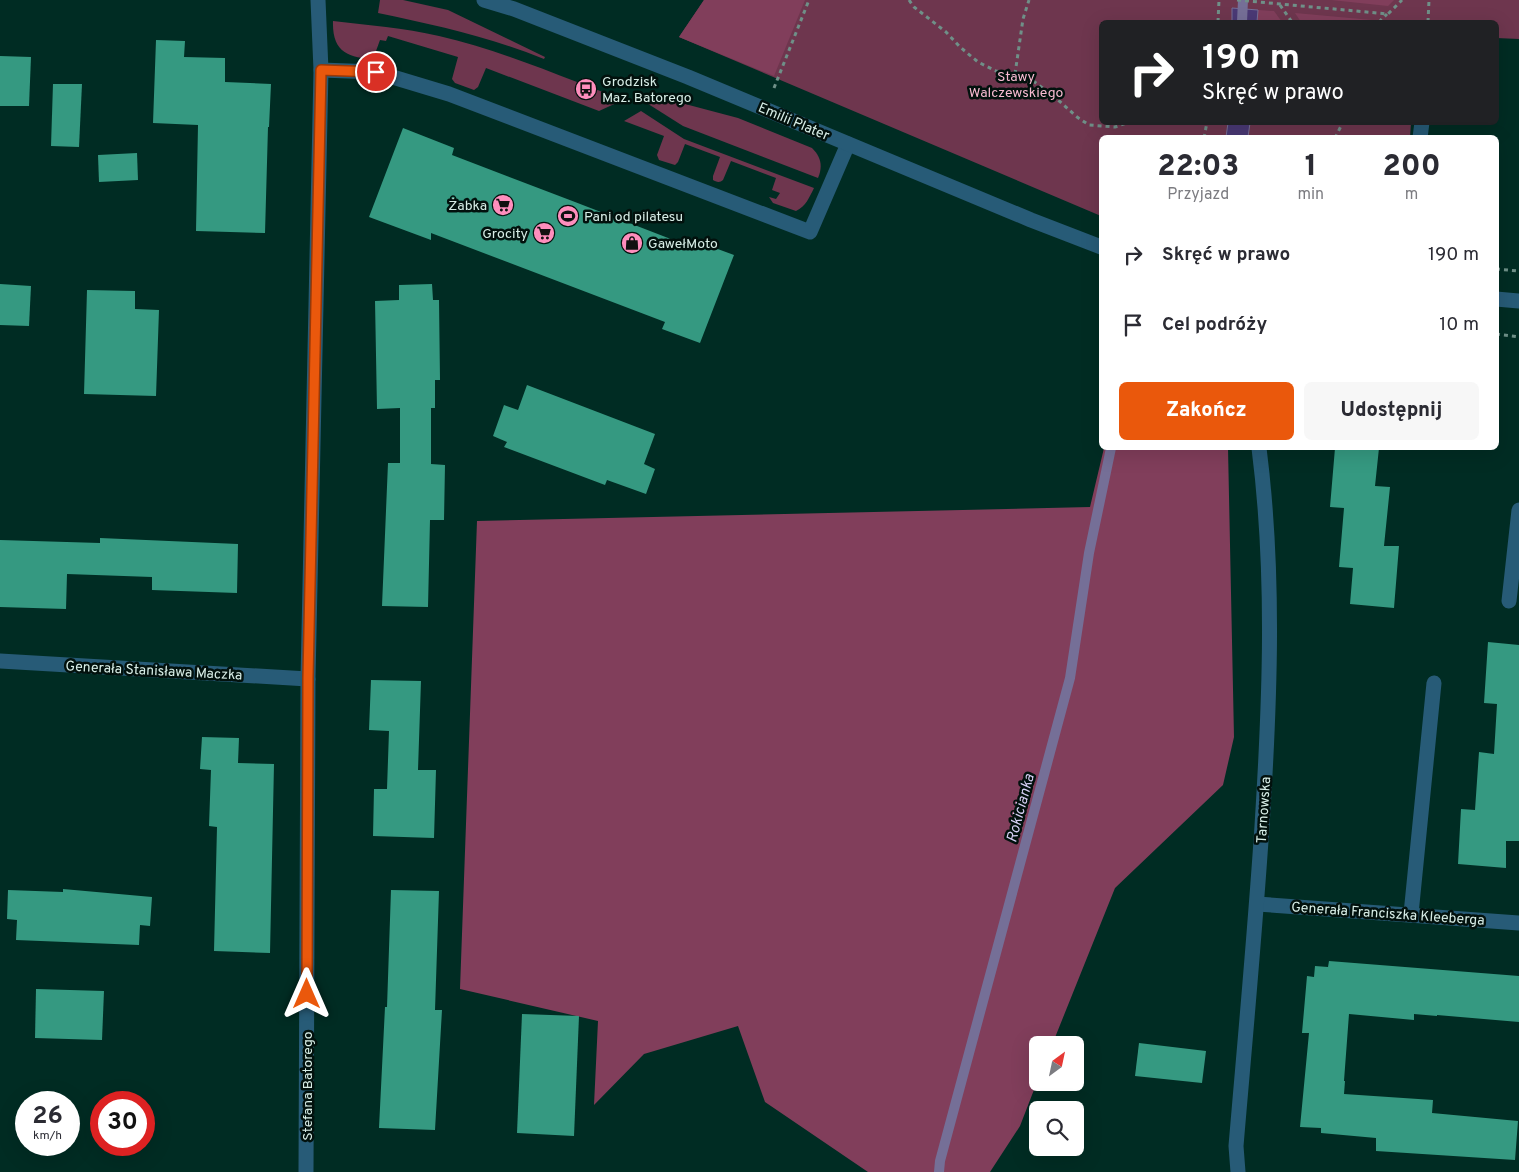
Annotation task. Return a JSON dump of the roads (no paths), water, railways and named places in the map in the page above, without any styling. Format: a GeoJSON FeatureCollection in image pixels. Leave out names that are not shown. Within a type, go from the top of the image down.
{"type":"FeatureCollection","features":[{"type":"Feature","properties":{"kind":"street","name":"Stefana Batorego"},"geometry":{"type":"LineString","coordinates":[[306,1172],[308,678],[321,70],[318,0]]}},
{"type":"Feature","properties":{"kind":"street","name":"Emilii Plater"},"geometry":{"type":"LineString","coordinates":[[484,0],[514,9],[616,48],[1031,220],[1099,246]]}},
{"type":"Feature","properties":{"kind":"street"},"geometry":{"type":"LineString","coordinates":[[321,70],[376,72],[449,94],[810,232],[848,144]]}},
{"type":"Feature","properties":{"kind":"street"},"geometry":{"type":"LineString","coordinates":[[1499,299],[1519,301]]}},
{"type":"Feature","properties":{"kind":"street","name":"Tarnowska"},"geometry":{"type":"LineString","coordinates":[[1238,1172],[1236,1146],[1257,904],[1268,738],[1271,624],[1268,541],[1259,450]]}},
{"type":"Feature","properties":{"kind":"street"},"geometry":{"type":"LineString","coordinates":[[1509,601],[1519,510]]}},
{"type":"Feature","properties":{"kind":"street","name":"Generała Stanisława Maczka"},"geometry":{"type":"LineString","coordinates":[[0,661],[308,678]]}},
{"type":"Feature","properties":{"kind":"street"},"geometry":{"type":"LineString","coordinates":[[1411,914],[1434,683]]}},
{"type":"Feature","properties":{"kind":"street","name":"Generała Franciszka Kleeberga"},"geometry":{"type":"LineString","coordinates":[[1257,904],[1519,923]]}},
{"type":"Feature","properties":{"kind":"waterway","name":"Rokicianka"},"geometry":{"type":"LineString","coordinates":[[1242,20],[1243,0]]}},
{"type":"Feature","properties":{"kind":"waterway","name":"Rokicianka"},"geometry":{"type":"LineString","coordinates":[[939,1172],[940,1161],[1070,678],[1089,553],[1111,450]]}},
{"type":"Feature","properties":{"kind":"place","name":"Grodzisk Maz. Batorego"},"geometry":{"type":"Point","coordinates":[586,89]}},
{"type":"Feature","properties":{"kind":"place","name":"Żabka"},"geometry":{"type":"Point","coordinates":[503,205]}},
{"type":"Feature","properties":{"kind":"place","name":"Pani od pilatesu"},"geometry":{"type":"Point","coordinates":[568,216]}},
{"type":"Feature","properties":{"kind":"place","name":"Grocity"},"geometry":{"type":"Point","coordinates":[544,233]}},
{"type":"Feature","properties":{"kind":"place","name":"GawełMoto"},"geometry":{"type":"Point","coordinates":[632,243]}},
{"type":"Feature","properties":{"kind":"park label","name":"Stawy Walczewskiego"},"geometry":{"type":"Point","coordinates":[1016,84]}}]}
